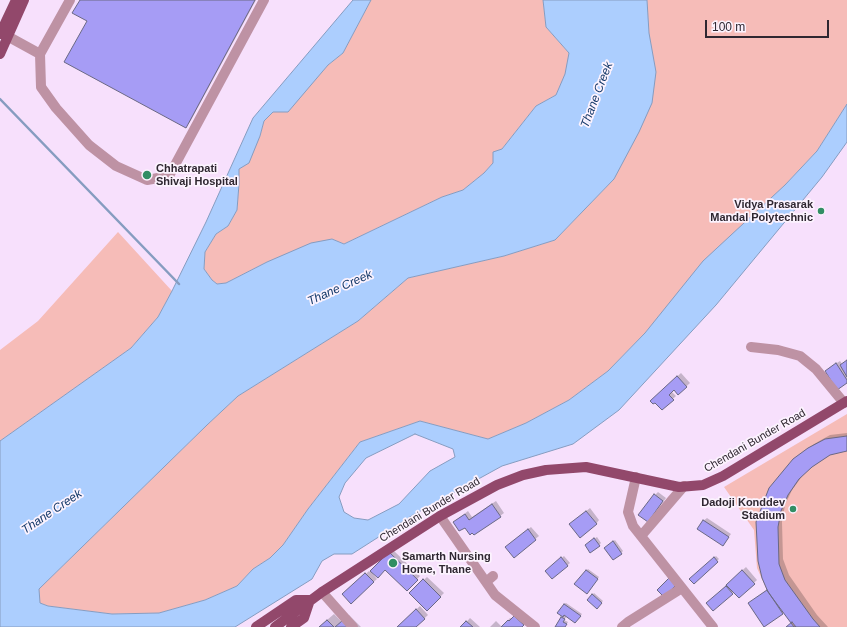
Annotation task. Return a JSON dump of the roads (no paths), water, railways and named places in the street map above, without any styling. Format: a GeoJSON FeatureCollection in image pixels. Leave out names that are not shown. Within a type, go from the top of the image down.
{"type":"FeatureCollection","features":[{"type":"Feature","properties":{"kind":"main road"},"geometry":{"type":"LineString","coordinates":[[0,16],[16,0]]}},
{"type":"Feature","properties":{"kind":"main road"},"geometry":{"type":"LineString","coordinates":[[0,54],[4,35],[16,0]]}},
{"type":"Feature","properties":{"kind":"main road"},"geometry":{"type":"LineString","coordinates":[[4,35],[24,0]]}},
{"type":"Feature","properties":{"kind":"main road","name":"Chendani Bunder Road"},"geometry":{"type":"LineString","coordinates":[[275,627],[294,614],[310,600],[440,516],[497,485],[522,475],[546,470],[586,467],[679,487],[703,485],[723,476],[846,402]]}},
{"type":"Feature","properties":{"kind":"main road"},"geometry":{"type":"LineString","coordinates":[[256,627],[296,600],[310,600],[304,618],[291,627]]}},
{"type":"Feature","properties":{"kind":"street"},"geometry":{"type":"LineString","coordinates":[[70,0],[40,54],[41,87],[56,108],[89,145],[116,166],[147,180],[169,176],[264,0]]}},
{"type":"Feature","properties":{"kind":"street"},"geometry":{"type":"LineString","coordinates":[[4,35],[40,54]]}},
{"type":"Feature","properties":{"kind":"street"},"geometry":{"type":"LineString","coordinates":[[751,347],[778,350],[800,356],[816,369],[846,402]]}},
{"type":"Feature","properties":{"kind":"street"},"geometry":{"type":"LineString","coordinates":[[636,477],[628,512],[633,526],[713,627]]}},
{"type":"Feature","properties":{"kind":"street"},"geometry":{"type":"LineString","coordinates":[[641,536],[684,486]]}},
{"type":"Feature","properties":{"kind":"street"},"geometry":{"type":"LineString","coordinates":[[440,516],[490,579],[495,595],[535,627]]}},
{"type":"Feature","properties":{"kind":"street"},"geometry":{"type":"LineString","coordinates":[[627,625],[682,588]]}},
{"type":"Feature","properties":{"kind":"street"},"geometry":{"type":"LineString","coordinates":[[322,592],[354,627]]}},
{"type":"Feature","properties":{"kind":"water","name":"Thane Creek"},"geometry":{"type":"Polygon","coordinates":[[[353,0],[371,0],[343,53],[328,65],[288,112],[273,112],[264,121],[260,136],[249,163],[239,169],[237,210],[228,226],[216,234],[205,252],[204,269],[217,284],[226,283],[267,262],[311,243],[332,239],[344,244],[442,197],[463,190],[484,173],[493,163],[493,152],[502,149],[536,106],[556,95],[565,74],[569,53],[546,27],[543,0],[647,0],[649,33],[656,72],[652,103],[639,132],[614,179],[555,240],[504,256],[408,278],[358,321],[238,396],[39,589],[40,603],[48,606],[112,614],[159,613],[205,600],[237,586],[253,569],[270,558],[283,545],[308,509],[360,442],[420,421],[488,439],[526,423],[569,400],[608,371],[645,333],[703,261],[785,185],[817,151],[847,104],[847,142],[822,177],[716,305],[619,410],[573,444],[502,466],[413,515],[352,554],[334,554],[322,561],[312,579],[235,627],[0,627],[0,441],[131,348],[158,317],[206,222],[253,118],[353,0]],[[415,434],[366,458],[345,483],[339,497],[344,512],[354,518],[368,520],[399,504],[430,471],[455,457],[453,449],[415,434]]]}},
{"type":"Feature","properties":{"kind":"waterway"},"geometry":{"type":"LineString","coordinates":[[0,99],[179,284]]}},
{"type":"Feature","properties":{"kind":"place","name":"Chhatrapati Shivaji Hospital"},"geometry":{"type":"Point","coordinates":[147,175]}},
{"type":"Feature","properties":{"kind":"place","name":"Vidya Prasarak Mandal Polytechnic"},"geometry":{"type":"Point","coordinates":[821,211]}},
{"type":"Feature","properties":{"kind":"place","name":"Dadoji Konddev Stadium"},"geometry":{"type":"Point","coordinates":[793,509]}},
{"type":"Feature","properties":{"kind":"place","name":"Samarth Nursing Home, Thane"},"geometry":{"type":"Point","coordinates":[393,563]}}]}
